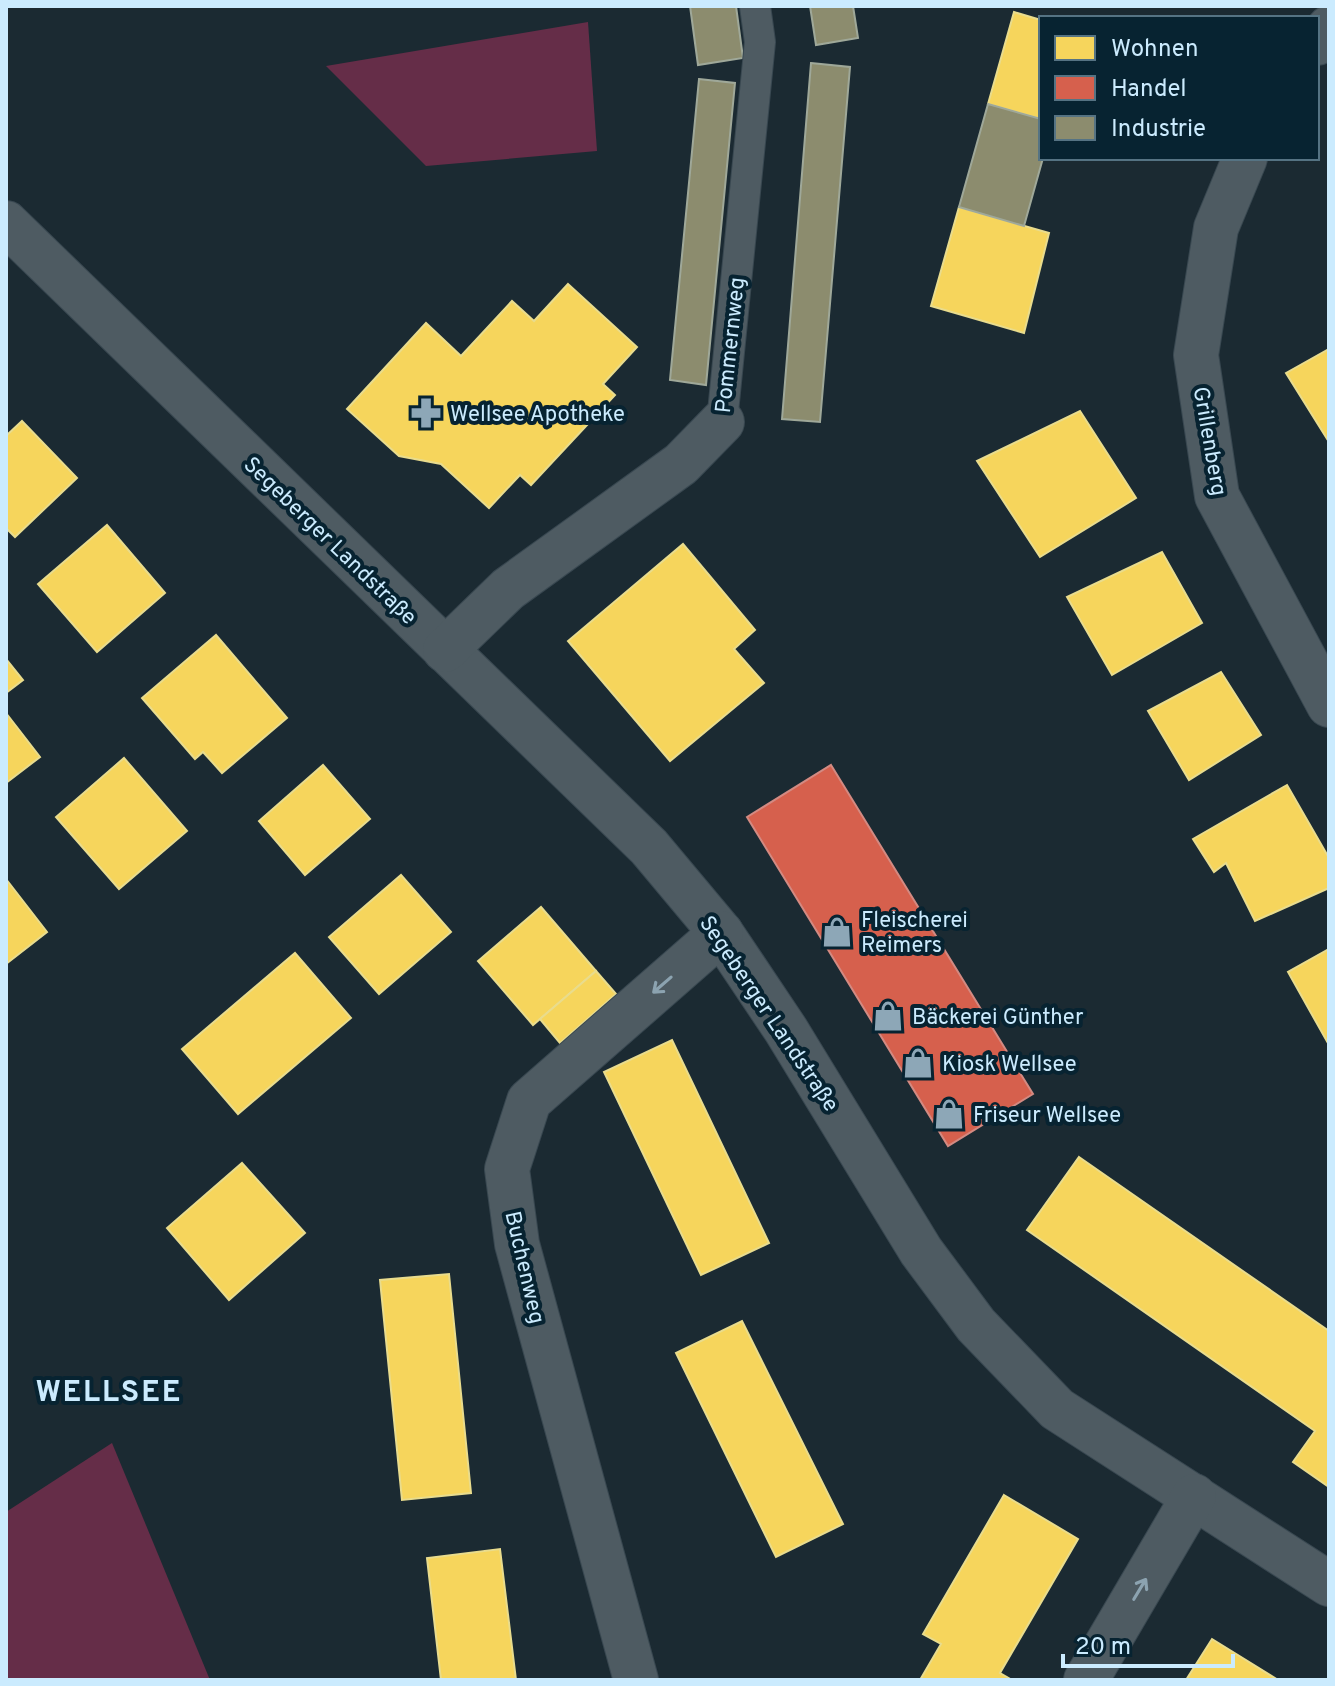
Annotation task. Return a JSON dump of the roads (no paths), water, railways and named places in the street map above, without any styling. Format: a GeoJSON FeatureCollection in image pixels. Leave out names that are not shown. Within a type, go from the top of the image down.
{"type":"FeatureCollection","features":[{"type":"Feature","properties":{"kind":"street","name":"Grillenberg"},"geometry":{"type":"LineString","coordinates":[[1244,160],[1216,228],[1196,355],[1217,496],[1329,705]]}},
{"type":"Feature","properties":{"kind":"street","name":"Segeberger Landstraße"},"geometry":{"type":"LineString","coordinates":[[6,223],[445,650],[569,766],[649,847],[721,933],[786,1030],[921,1251],[976,1325],[1057,1409],[1329,1584]]}},
{"type":"Feature","properties":{"kind":"street","name":"Pommernweg"},"geometry":{"type":"LineString","coordinates":[[445,650],[508,589],[681,464],[722,422]]}},
{"type":"Feature","properties":{"kind":"street","name":"Buchenweg"},"geometry":{"type":"LineString","coordinates":[[636,1680],[517,1244],[507,1169],[529,1101],[721,933]]}},
{"type":"Feature","properties":{"kind":"street"},"geometry":{"type":"LineString","coordinates":[[1086,1680],[1194,1496]]}},
{"type":"Feature","properties":{"kind":"lane","name":"Pommernweg"},"geometry":{"type":"LineString","coordinates":[[722,422],[760,42],[755,6]]}},
{"type":"Feature","properties":{"kind":"place","name":"Wellsee Apotheke"},"geometry":{"type":"Point","coordinates":[426,413]}},
{"type":"Feature","properties":{"kind":"place","name":"Fleischerei Reimers"},"geometry":{"type":"Point","coordinates":[837,932]}},
{"type":"Feature","properties":{"kind":"place","name":"Bäckerei Günther"},"geometry":{"type":"Point","coordinates":[888,1016]}},
{"type":"Feature","properties":{"kind":"place","name":"Kiosk Wellsee"},"geometry":{"type":"Point","coordinates":[918,1063]}},
{"type":"Feature","properties":{"kind":"place","name":"Friseur Wellsee"},"geometry":{"type":"Point","coordinates":[949,1114]}},
{"type":"Feature","properties":{"kind":"district","name":"WELLSEE"},"geometry":{"type":"Point","coordinates":[109,1391]}}]}
